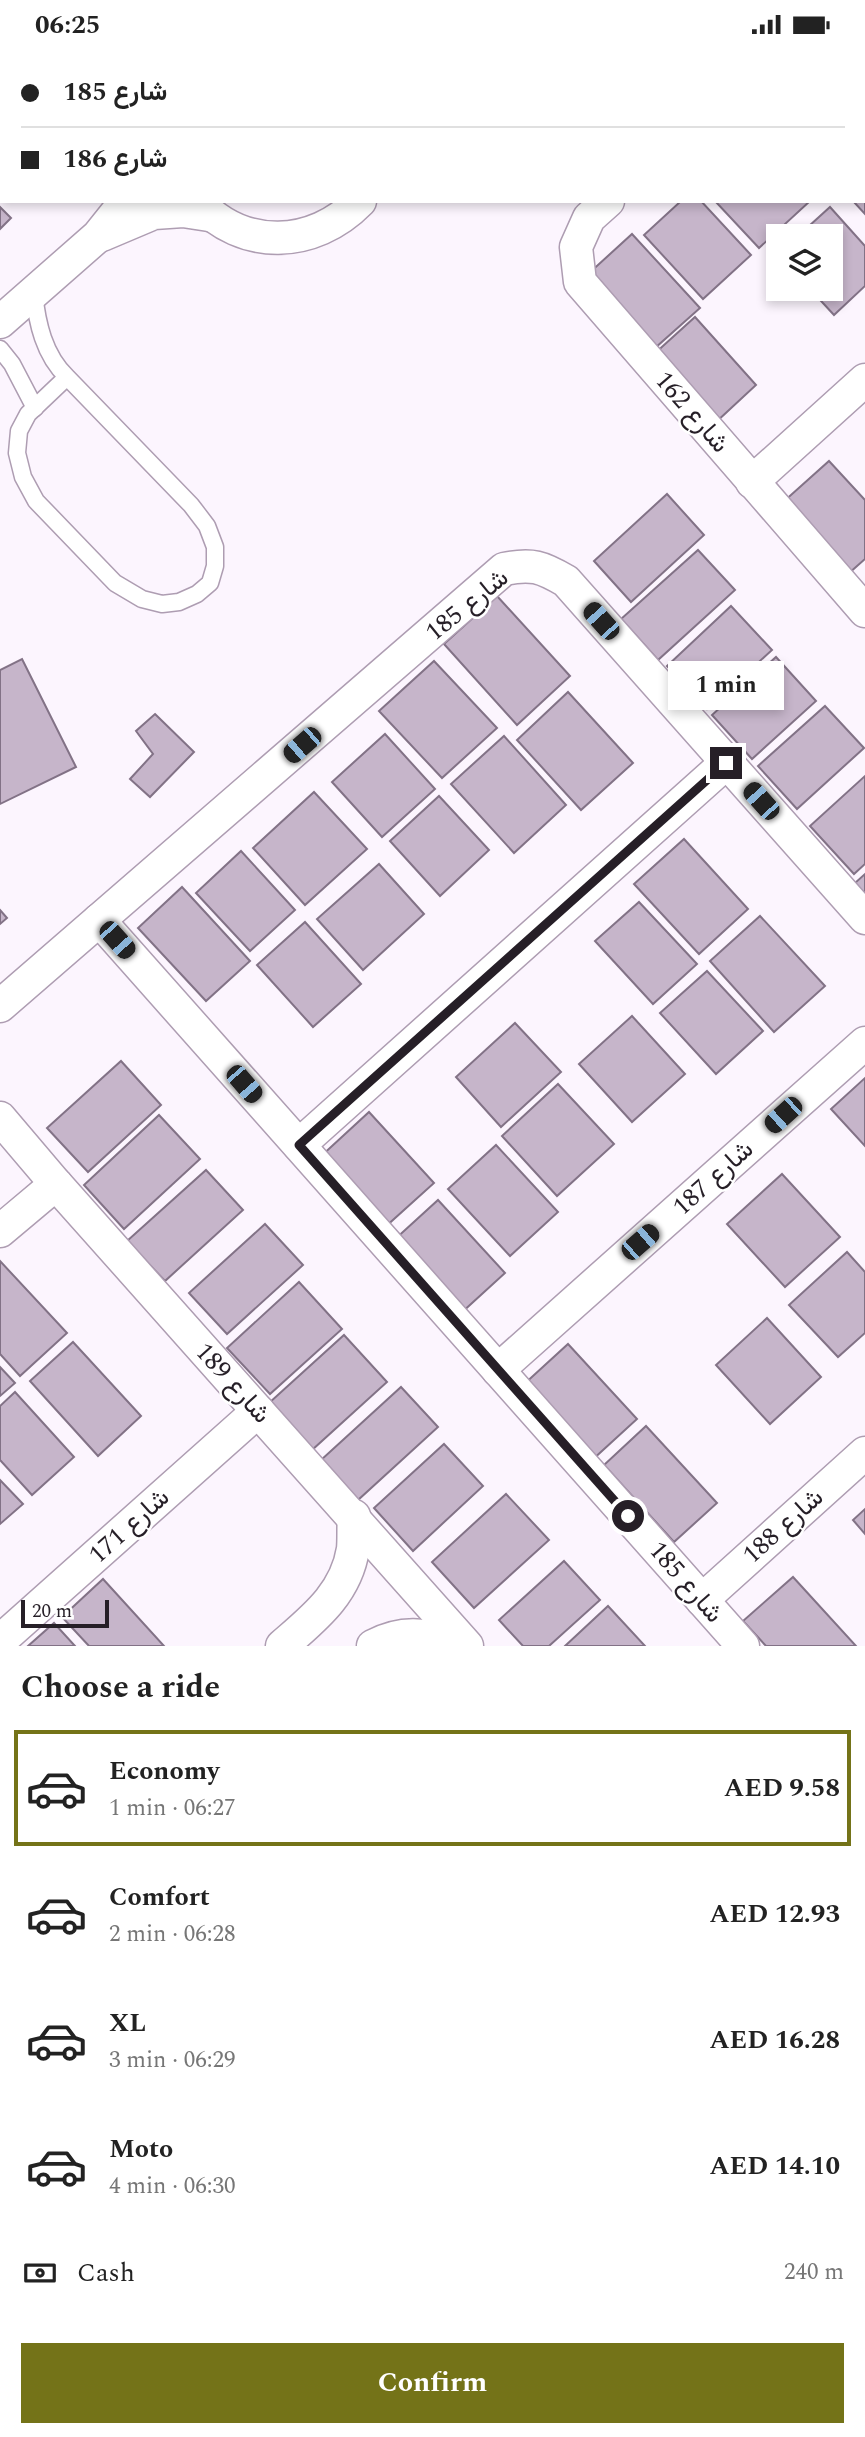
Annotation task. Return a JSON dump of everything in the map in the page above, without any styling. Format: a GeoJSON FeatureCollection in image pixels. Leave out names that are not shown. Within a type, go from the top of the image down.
{"type":"FeatureCollection","features":[{"type":"Feature","properties":{"kind":"street"},"geometry":{"type":"LineString","coordinates":[[0,322],[98,236],[124,203]]}},
{"type":"Feature","properties":{"kind":"street"},"geometry":{"type":"LineString","coordinates":[[98,236],[154,213],[203,208],[237,231],[270,239],[303,236],[333,224],[358,203]]}},
{"type":"Feature","properties":{"kind":"street","name":"شارع 162"},"geometry":{"type":"LineString","coordinates":[[606,203],[589,218],[576,247],[580,282],[865,611]]}},
{"type":"Feature","properties":{"kind":"street"},"geometry":{"type":"LineString","coordinates":[[752,482],[865,380]]}},
{"type":"Feature","properties":{"kind":"street","name":"شارع 185"},"geometry":{"type":"LineString","coordinates":[[0,1006],[504,569],[522,565],[543,567],[566,581],[865,918]]}},
{"type":"Feature","properties":{"kind":"street"},"geometry":{"type":"LineString","coordinates":[[299,1145],[726,763]]}},
{"type":"Feature","properties":{"kind":"street","name":"شارع 185"},"geometry":{"type":"LineString","coordinates":[[99,920],[743,1646]]}},
{"type":"Feature","properties":{"kind":"street","name":"شارع 187"},"geometry":{"type":"LineString","coordinates":[[498,1370],[865,1043]]}},
{"type":"Feature","properties":{"kind":"street","name":"شارع 189"},"geometry":{"type":"LineString","coordinates":[[0,1118],[466,1646]]}},
{"type":"Feature","properties":{"kind":"street"},"geometry":{"type":"LineString","coordinates":[[0,1231],[56,1184]]}},
{"type":"Feature","properties":{"kind":"street","name":"شارع 171"},"geometry":{"type":"LineString","coordinates":[[0,1641],[258,1411]]}},
{"type":"Feature","properties":{"kind":"street","name":"شارع 188"},"geometry":{"type":"LineString","coordinates":[[702,1599],[865,1453]]}},
{"type":"Feature","properties":{"kind":"street"},"geometry":{"type":"LineString","coordinates":[[282,1646],[327,1606],[345,1576],[353,1550],[354,1516]]}},
{"type":"Feature","properties":{"kind":"street"},"geometry":{"type":"LineString","coordinates":[[373,1646],[390,1637],[412,1634],[466,1646]]}},
{"type":"Feature","properties":{"kind":"lane"},"geometry":{"type":"LineString","coordinates":[[34,293],[37,318],[45,346],[67,377],[191,505],[207,526],[215,547],[215,566],[210,583],[197,594],[179,602],[162,604],[142,599],[115,583],[36,501],[23,477],[17,453],[19,431],[28,414],[67,377]]}},
{"type":"Feature","properties":{"kind":"lane"},"geometry":{"type":"LineString","coordinates":[[0,349],[12,364],[35,408]]}},
{"type":"Feature","properties":{"kind":"building"},"geometry":{"type":"Polygon","coordinates":[[[679,203],[703,203],[751,255],[703,299],[644,235],[679,203]]]}},
{"type":"Feature","properties":{"kind":"building"},"geometry":{"type":"Polygon","coordinates":[[[717,203],[808,203],[785,224],[766,224],[766,242],[759,248],[717,203]]]}},
{"type":"Feature","properties":{"kind":"building"},"geometry":{"type":"Polygon","coordinates":[[[855,203],[865,203],[865,214],[855,203]]]}},
{"type":"Feature","properties":{"kind":"building"},"geometry":{"type":"Polygon","coordinates":[[[0,207],[11,218],[0,229],[0,207]]]}},
{"type":"Feature","properties":{"kind":"building"},"geometry":{"type":"Polygon","coordinates":[[[830,207],[865,246],[865,286],[834,315],[821,301],[843,301],[843,224],[811,224],[830,207]]]}},
{"type":"Feature","properties":{"kind":"building"},"geometry":{"type":"Polygon","coordinates":[[[632,234],[700,308],[655,348],[587,275],[632,234]]]}},
{"type":"Feature","properties":{"kind":"building"},"geometry":{"type":"Polygon","coordinates":[[[695,317],[756,385],[715,423],[653,355],[695,317]]]}},
{"type":"Feature","properties":{"kind":"building"},"geometry":{"type":"Polygon","coordinates":[[[829,461],[865,500],[865,559],[848,574],[782,503],[829,461]]]}},
{"type":"Feature","properties":{"kind":"building"},"geometry":{"type":"Polygon","coordinates":[[[667,494],[704,535],[631,602],[594,561],[667,494]]]}},
{"type":"Feature","properties":{"kind":"building"},"geometry":{"type":"Polygon","coordinates":[[[698,550],[735,590],[658,660],[621,619],[698,550]]]}},
{"type":"Feature","properties":{"kind":"building"},"geometry":{"type":"Polygon","coordinates":[[[497,596],[570,676],[517,725],[444,644],[497,596]]]}},
{"type":"Feature","properties":{"kind":"building"},"geometry":{"type":"Polygon","coordinates":[[[731,606],[772,650],[707,709],[667,666],[731,606]]]}},
{"type":"Feature","properties":{"kind":"building"},"geometry":{"type":"Polygon","coordinates":[[[776,657],[816,701],[752,759],[712,715],[776,657]]]}},
{"type":"Feature","properties":{"kind":"building"},"geometry":{"type":"Polygon","coordinates":[[[22,659],[76,767],[0,804],[0,670],[22,659]]]}},
{"type":"Feature","properties":{"kind":"building"},"geometry":{"type":"Polygon","coordinates":[[[434,661],[497,728],[442,778],[379,711],[434,661]]]}},
{"type":"Feature","properties":{"kind":"building"},"geometry":{"type":"Polygon","coordinates":[[[568,692],[633,763],[581,810],[517,740],[568,692]]]}},
{"type":"Feature","properties":{"kind":"building"},"geometry":{"type":"Polygon","coordinates":[[[825,706],[864,748],[797,809],[758,766],[825,706]]]}},
{"type":"Feature","properties":{"kind":"building"},"geometry":{"type":"Polygon","coordinates":[[[155,714],[194,752],[150,797],[130,779],[153,754],[136,731],[155,714]]]}},
{"type":"Feature","properties":{"kind":"building"},"geometry":{"type":"Polygon","coordinates":[[[385,734],[435,789],[382,837],[332,782],[385,734]]]}},
{"type":"Feature","properties":{"kind":"building"},"geometry":{"type":"Polygon","coordinates":[[[504,736],[566,805],[514,853],[451,784],[504,736]]]}},
{"type":"Feature","properties":{"kind":"building"},"geometry":{"type":"Polygon","coordinates":[[[865,776],[865,864],[854,874],[810,826],[865,776]]]}},
{"type":"Feature","properties":{"kind":"building"},"geometry":{"type":"Polygon","coordinates":[[[314,792],[367,849],[305,905],[253,848],[314,792]]]}},
{"type":"Feature","properties":{"kind":"building"},"geometry":{"type":"Polygon","coordinates":[[[439,796],[489,850],[440,896],[390,841],[439,796]]]}},
{"type":"Feature","properties":{"kind":"building"},"geometry":{"type":"Polygon","coordinates":[[[684,839],[748,909],[699,954],[634,884],[684,839]]]}},
{"type":"Feature","properties":{"kind":"building"},"geometry":{"type":"Polygon","coordinates":[[[241,851],[295,910],[250,951],[196,893],[241,851]]]}},
{"type":"Feature","properties":{"kind":"building"},"geometry":{"type":"Polygon","coordinates":[[[379,864],[424,914],[363,970],[317,919],[379,864]]]}},
{"type":"Feature","properties":{"kind":"building"},"geometry":{"type":"Polygon","coordinates":[[[865,874],[865,894],[855,883],[865,874]]]}},
{"type":"Feature","properties":{"kind":"building"},"geometry":{"type":"Polygon","coordinates":[[[182,887],[250,961],[206,1001],[138,928],[182,887]]]}},
{"type":"Feature","properties":{"kind":"building"},"geometry":{"type":"Polygon","coordinates":[[[639,902],[697,964],[653,1004],[595,941],[639,902]]]}},
{"type":"Feature","properties":{"kind":"building"},"geometry":{"type":"Polygon","coordinates":[[[0,910],[7,918],[0,924],[0,910]]]}},
{"type":"Feature","properties":{"kind":"building"},"geometry":{"type":"Polygon","coordinates":[[[760,916],[825,986],[774,1032],[710,961],[760,916]]]}},
{"type":"Feature","properties":{"kind":"building"},"geometry":{"type":"Polygon","coordinates":[[[305,922],[361,984],[313,1027],[257,965],[305,922]]]}},
{"type":"Feature","properties":{"kind":"building"},"geometry":{"type":"Polygon","coordinates":[[[707,971],[763,1031],[716,1074],[660,1013],[707,971]]]}},
{"type":"Feature","properties":{"kind":"building"},"geometry":{"type":"Polygon","coordinates":[[[632,1016],[685,1074],[632,1122],[579,1064],[632,1016]]]}},
{"type":"Feature","properties":{"kind":"building"},"geometry":{"type":"Polygon","coordinates":[[[515,1023],[561,1072],[501,1127],[456,1077],[515,1023]]]}},
{"type":"Feature","properties":{"kind":"building"},"geometry":{"type":"Polygon","coordinates":[[[121,1061],[161,1105],[88,1172],[47,1128],[121,1061]]]}},
{"type":"Feature","properties":{"kind":"building"},"geometry":{"type":"Polygon","coordinates":[[[865,1078],[865,1146],[831,1109],[865,1078]]]}},
{"type":"Feature","properties":{"kind":"building"},"geometry":{"type":"Polygon","coordinates":[[[558,1084],[614,1144],[557,1196],[502,1136],[558,1084]]]}},
{"type":"Feature","properties":{"kind":"building"},"geometry":{"type":"Polygon","coordinates":[[[369,1112],[434,1183],[384,1228],[319,1158],[369,1112]]]}},
{"type":"Feature","properties":{"kind":"building"},"geometry":{"type":"Polygon","coordinates":[[[159,1115],[200,1159],[124,1229],[84,1185],[159,1115]]]}},
{"type":"Feature","properties":{"kind":"building"},"geometry":{"type":"Polygon","coordinates":[[[496,1145],[558,1212],[510,1256],[448,1189],[496,1145]]]}},
{"type":"Feature","properties":{"kind":"building"},"geometry":{"type":"Polygon","coordinates":[[[206,1170],[243,1210],[165,1281],[127,1241],[206,1170]]]}},
{"type":"Feature","properties":{"kind":"building"},"geometry":{"type":"Polygon","coordinates":[[[782,1174],[840,1237],[785,1287],[727,1224],[782,1174]]]}},
{"type":"Feature","properties":{"kind":"building"},"geometry":{"type":"Polygon","coordinates":[[[438,1200],[505,1273],[460,1314],[393,1241],[438,1200]]]}},
{"type":"Feature","properties":{"kind":"building"},"geometry":{"type":"Polygon","coordinates":[[[265,1224],[303,1265],[227,1334],[189,1293],[265,1224]]]}},
{"type":"Feature","properties":{"kind":"building"},"geometry":{"type":"Polygon","coordinates":[[[847,1252],[865,1272],[865,1333],[838,1357],[789,1305],[847,1252]]]}},
{"type":"Feature","properties":{"kind":"building"},"geometry":{"type":"Polygon","coordinates":[[[0,1261],[67,1333],[20,1376],[0,1354],[0,1261]]]}},
{"type":"Feature","properties":{"kind":"building"},"geometry":{"type":"Polygon","coordinates":[[[299,1282],[342,1329],[270,1394],[227,1348],[299,1282]]]}},
{"type":"Feature","properties":{"kind":"building"},"geometry":{"type":"Polygon","coordinates":[[[767,1318],[821,1377],[770,1424],[716,1365],[767,1318]]]}},
{"type":"Feature","properties":{"kind":"building"},"geometry":{"type":"Polygon","coordinates":[[[344,1335],[387,1382],[312,1450],[269,1403],[344,1335]]]}},
{"type":"Feature","properties":{"kind":"building"},"geometry":{"type":"Polygon","coordinates":[[[73,1342],[141,1416],[98,1456],[30,1381],[73,1342]]]}},
{"type":"Feature","properties":{"kind":"building"},"geometry":{"type":"Polygon","coordinates":[[[568,1344],[637,1419],[591,1461],[522,1386],[568,1344]]]}},
{"type":"Feature","properties":{"kind":"building"},"geometry":{"type":"Polygon","coordinates":[[[0,1367],[15,1383],[0,1396],[0,1367]]]}},
{"type":"Feature","properties":{"kind":"building"},"geometry":{"type":"Polygon","coordinates":[[[401,1387],[438,1427],[358,1500],[321,1460],[401,1387]]]}},
{"type":"Feature","properties":{"kind":"building"},"geometry":{"type":"Polygon","coordinates":[[[15,1392],[74,1457],[32,1495],[0,1460],[0,1406],[15,1392]]]}},
{"type":"Feature","properties":{"kind":"building"},"geometry":{"type":"Polygon","coordinates":[[[646,1426],[717,1503],[674,1542],[604,1465],[646,1426]]]}},
{"type":"Feature","properties":{"kind":"building"},"geometry":{"type":"Polygon","coordinates":[[[444,1444],[483,1486],[413,1551],[374,1508],[444,1444]]]}},
{"type":"Feature","properties":{"kind":"building"},"geometry":{"type":"Polygon","coordinates":[[[0,1480],[23,1504],[0,1524],[0,1480]]]}},
{"type":"Feature","properties":{"kind":"building"},"geometry":{"type":"Polygon","coordinates":[[[506,1494],[549,1540],[474,1608],[432,1562],[506,1494]]]}},
{"type":"Feature","properties":{"kind":"building"},"geometry":{"type":"Polygon","coordinates":[[[865,1509],[865,1534],[853,1520],[865,1509]]]}},
{"type":"Feature","properties":{"kind":"building"},"geometry":{"type":"Polygon","coordinates":[[[564,1561],[600,1600],[549,1646],[523,1646],[499,1620],[564,1561]]]}},
{"type":"Feature","properties":{"kind":"building"},"geometry":{"type":"Polygon","coordinates":[[[793,1577],[856,1646],[766,1646],[743,1621],[793,1577]]]}},
{"type":"Feature","properties":{"kind":"building"},"geometry":{"type":"Polygon","coordinates":[[[103,1579],[164,1646],[89,1646],[62,1617],[103,1579]]]}},
{"type":"Feature","properties":{"kind":"building"},"geometry":{"type":"Polygon","coordinates":[[[608,1606],[645,1646],[565,1646],[608,1606]]]}},
{"type":"Feature","properties":{"kind":"building"},"geometry":{"type":"Polygon","coordinates":[[[54,1623],[75,1646],[28,1646],[54,1623]]]}},
{"type":"Feature","properties":{"kind":"route"},"geometry":{"type":"LineString","coordinates":[[628,1516],[299,1145],[726,763]]}}]}
